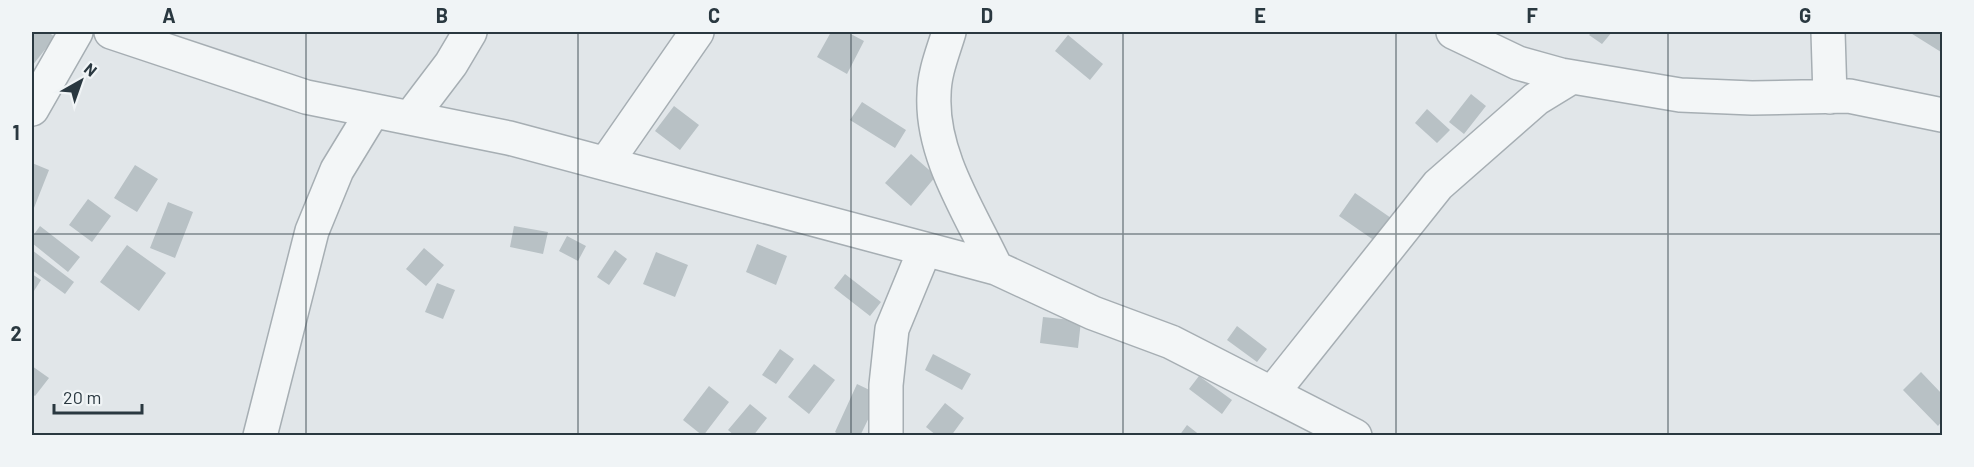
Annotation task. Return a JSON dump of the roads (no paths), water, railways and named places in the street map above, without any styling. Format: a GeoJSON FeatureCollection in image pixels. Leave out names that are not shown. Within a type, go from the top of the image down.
{"type":"FeatureCollection","features":[{"type":"Feature","properties":{"kind":"street"},"geometry":{"type":"LineString","coordinates":[[32,109],[76,32]]}},
{"type":"Feature","properties":{"kind":"street"},"geometry":{"type":"LineString","coordinates":[[111,32],[306,97],[509,138],[996,268],[1093,313],[1171,342],[1355,435]]}},
{"type":"Feature","properties":{"kind":"street"},"geometry":{"type":"LineString","coordinates":[[410,118],[451,64],[470,32]]}},
{"type":"Feature","properties":{"kind":"street"},"geometry":{"type":"LineString","coordinates":[[606,164],[697,32]]}},
{"type":"Feature","properties":{"kind":"street"},"geometry":{"type":"LineString","coordinates":[[949,32],[937,74],[933,115],[945,161],[996,268]]}},
{"type":"Feature","properties":{"kind":"street"},"geometry":{"type":"LineString","coordinates":[[1453,32],[1518,63],[1572,77],[1680,95],[1752,98],[1850,96],[1942,115]]}},
{"type":"Feature","properties":{"kind":"street"},"geometry":{"type":"LineString","coordinates":[[1828,32],[1830,97]]}},
{"type":"Feature","properties":{"kind":"street"},"geometry":{"type":"LineString","coordinates":[[1273,392],[1438,185],[1536,99],[1572,77]]}},
{"type":"Feature","properties":{"kind":"street"},"geometry":{"type":"LineString","coordinates":[[260,435],[312,231],[337,170],[373,111]]}},
{"type":"Feature","properties":{"kind":"street"},"geometry":{"type":"LineString","coordinates":[[886,435],[886,385],[892,329],[925,249]]}}]}
